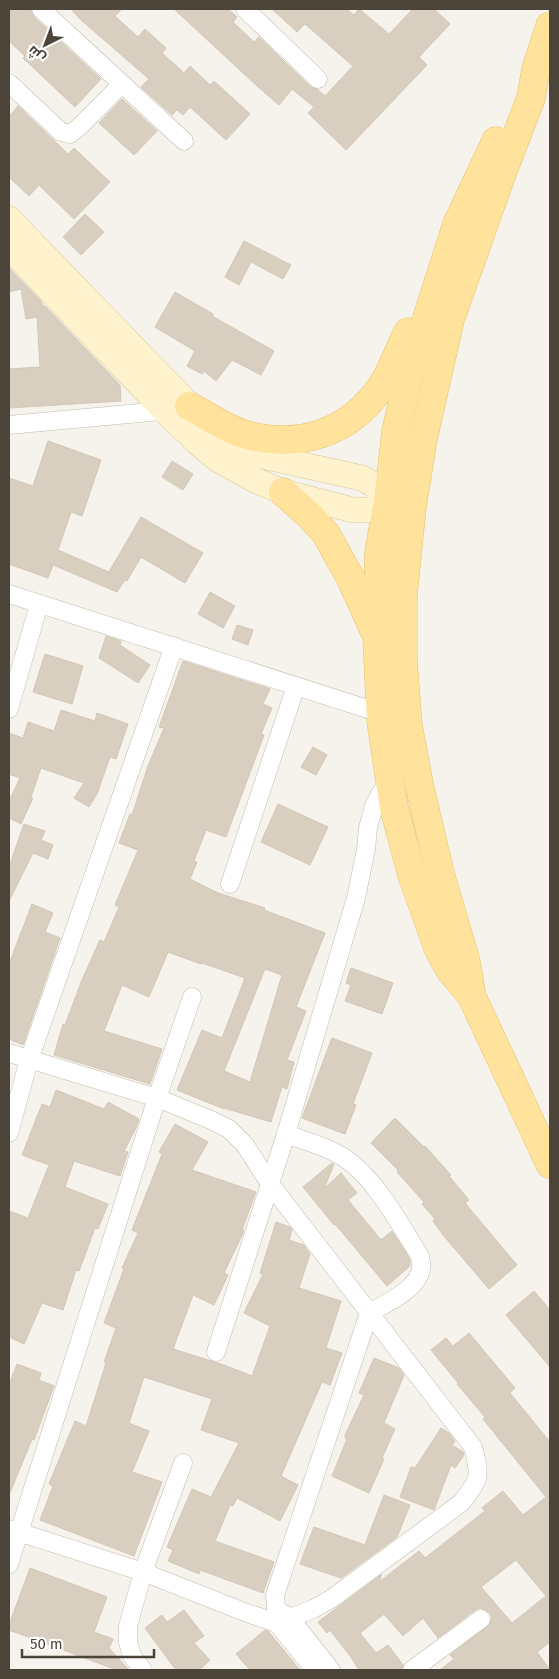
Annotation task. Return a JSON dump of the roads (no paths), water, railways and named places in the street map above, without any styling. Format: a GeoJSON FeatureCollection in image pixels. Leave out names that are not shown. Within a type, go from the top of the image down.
{"type":"FeatureCollection","features":[{"type":"Feature","properties":{"kind":"main road"},"geometry":{"type":"LineString","coordinates":[[472,997],[466,962],[440,873],[419,784],[408,725],[403,662],[403,595],[416,478],[450,320],[531,98],[536,69],[550,26]]}},
{"type":"Feature","properties":{"kind":"main road"},"geometry":{"type":"LineString","coordinates":[[536,69],[515,97],[458,224],[409,374],[396,432],[388,501],[379,552],[377,638],[380,713],[394,808],[412,874],[434,939],[450,970],[472,997],[550,1164]]}},
{"type":"Feature","properties":{"kind":"main road"},"geometry":{"type":"LineString","coordinates":[[177,409],[241,433],[265,439],[310,438],[344,424],[362,410],[384,382],[402,344],[440,276]]}},
{"type":"Feature","properties":{"kind":"main road"},"geometry":{"type":"LineString","coordinates":[[283,492],[306,512],[326,534],[357,591],[377,638]]}},
{"type":"Feature","properties":{"kind":"street"},"geometry":{"type":"LineString","coordinates":[[41,9],[184,141]]}},
{"type":"Feature","properties":{"kind":"street"},"geometry":{"type":"LineString","coordinates":[[246,9],[318,79]]}},
{"type":"Feature","properties":{"kind":"street"},"geometry":{"type":"LineString","coordinates":[[9,83],[61,132],[70,134],[79,128],[122,84]]}},
{"type":"Feature","properties":{"kind":"street"},"geometry":{"type":"LineString","coordinates":[[9,219],[177,409],[197,442],[217,459],[257,481],[283,492],[362,511],[379,507],[416,478]]}},
{"type":"Feature","properties":{"kind":"street"},"geometry":{"type":"LineString","coordinates":[[9,247],[177,409],[238,449],[362,478],[374,485],[409,529]]}},
{"type":"Feature","properties":{"kind":"street"},"geometry":{"type":"LineString","coordinates":[[9,425],[177,409]]}},
{"type":"Feature","properties":{"kind":"street"},"geometry":{"type":"LineString","coordinates":[[9,594],[380,713]]}},
{"type":"Feature","properties":{"kind":"street"},"geometry":{"type":"LineString","coordinates":[[9,709],[39,604]]}},
{"type":"Feature","properties":{"kind":"street"},"geometry":{"type":"LineString","coordinates":[[9,1133],[29,1060],[174,646]]}},
{"type":"Feature","properties":{"kind":"street"},"geometry":{"type":"LineString","coordinates":[[230,884],[296,686]]}},
{"type":"Feature","properties":{"kind":"street"},"geometry":{"type":"LineString","coordinates":[[216,1352],[286,1134],[356,898],[366,849],[368,828],[374,806],[380,794],[391,784]]}},
{"type":"Feature","properties":{"kind":"street"},"geometry":{"type":"LineString","coordinates":[[9,1564],[14,1531],[192,997]]}},
{"type":"Feature","properties":{"kind":"street"},"geometry":{"type":"LineString","coordinates":[[9,1053],[157,1098],[229,1129],[245,1145],[270,1184],[473,1447],[478,1468],[478,1478],[474,1487],[461,1503],[408,1543],[331,1599],[313,1609],[281,1616],[247,1613],[144,1572],[14,1531]]}},
{"type":"Feature","properties":{"kind":"street"},"geometry":{"type":"LineString","coordinates":[[286,1134],[336,1153],[352,1163],[379,1192],[420,1256],[422,1267],[414,1284],[369,1313],[275,1596],[281,1616],[314,1670]]}},
{"type":"Feature","properties":{"kind":"street"},"geometry":{"type":"LineString","coordinates":[[143,1670],[132,1656],[128,1642],[128,1626],[144,1572],[183,1463]]}},
{"type":"Feature","properties":{"kind":"street"},"geometry":{"type":"LineString","coordinates":[[281,1616],[331,1670]]}},
{"type":"Feature","properties":{"kind":"street"},"geometry":{"type":"LineString","coordinates":[[412,1670],[481,1619]]}}]}
